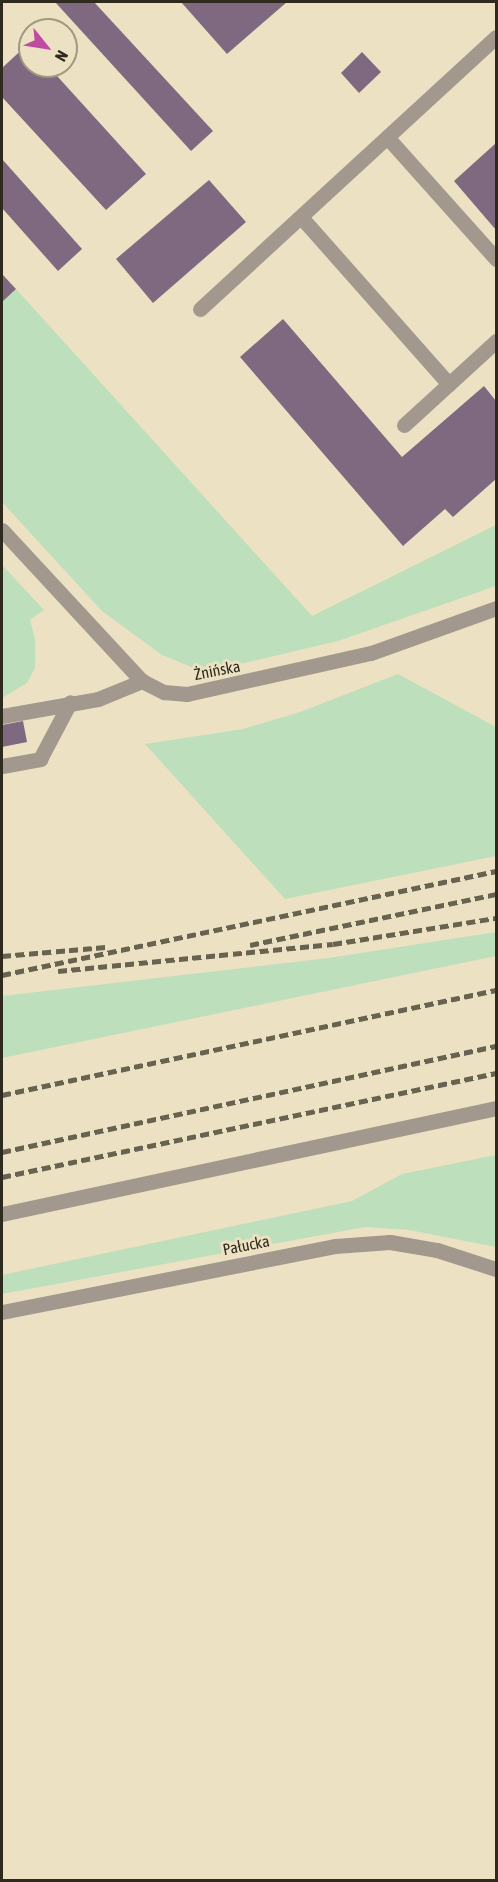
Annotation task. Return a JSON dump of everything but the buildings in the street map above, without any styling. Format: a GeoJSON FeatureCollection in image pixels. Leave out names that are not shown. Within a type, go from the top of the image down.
{"type":"FeatureCollection","features":[{"type":"Feature","properties":{"kind":"street"},"geometry":{"type":"LineString","coordinates":[[200,309],[496,37]]}},
{"type":"Feature","properties":{"kind":"street"},"geometry":{"type":"LineString","coordinates":[[387,137],[496,259]]}},
{"type":"Feature","properties":{"kind":"street"},"geometry":{"type":"LineString","coordinates":[[301,217],[449,384]]}},
{"type":"Feature","properties":{"kind":"street"},"geometry":{"type":"LineString","coordinates":[[404,425],[496,341]]}},
{"type":"Feature","properties":{"kind":"street","name":"Żnińska"},"geometry":{"type":"LineString","coordinates":[[2,530],[142,681],[164,692],[187,694],[276,677],[371,653],[496,608]]}},
{"type":"Feature","properties":{"kind":"street"},"geometry":{"type":"LineString","coordinates":[[2,716],[70,702],[98,699],[142,681]]}},
{"type":"Feature","properties":{"kind":"street"},"geometry":{"type":"LineString","coordinates":[[2,766],[40,759],[70,702]]}},
{"type":"Feature","properties":{"kind":"street"},"geometry":{"type":"LineString","coordinates":[[2,1214],[496,1108]]}},
{"type":"Feature","properties":{"kind":"street","name":"Pałucka"},"geometry":{"type":"LineString","coordinates":[[2,1312],[335,1246],[390,1242],[437,1250],[496,1269]]}},
{"type":"Feature","properties":{"kind":"green space"},"geometry":{"type":"Polygon","coordinates":[[[16,289],[312,616],[496,525],[496,586],[338,641],[231,666],[194,668],[162,655],[102,611],[2,502],[2,302],[16,289]]]}},
{"type":"Feature","properties":{"kind":"green space"},"geometry":{"type":"Polygon","coordinates":[[[2,565],[44,610],[30,620],[35,639],[35,668],[27,683],[2,698],[2,565]]]}},
{"type":"Feature","properties":{"kind":"green space"},"geometry":{"type":"Polygon","coordinates":[[[398,674],[496,727],[496,856],[285,899],[145,744],[243,729],[300,712],[398,674]]]}},
{"type":"Feature","properties":{"kind":"green space"},"geometry":{"type":"Polygon","coordinates":[[[496,932],[496,956],[2,1058],[2,996],[329,958],[496,932]]]}},
{"type":"Feature","properties":{"kind":"green space"},"geometry":{"type":"Polygon","coordinates":[[[496,1155],[496,1247],[409,1230],[365,1227],[2,1294],[2,1275],[352,1201],[402,1174],[496,1155]]]}},
{"type":"Feature","properties":{"kind":"railway"},"geometry":{"type":"LineString","coordinates":[[2,975],[496,871]]}},
{"type":"Feature","properties":{"kind":"railway"},"geometry":{"type":"LineString","coordinates":[[250,945],[496,894]]}},
{"type":"Feature","properties":{"kind":"railway"},"geometry":{"type":"LineString","coordinates":[[58,971],[333,944],[496,918]]}},
{"type":"Feature","properties":{"kind":"railway"},"geometry":{"type":"LineString","coordinates":[[2,956],[106,947]]}},
{"type":"Feature","properties":{"kind":"railway"},"geometry":{"type":"LineString","coordinates":[[2,1095],[496,990]]}},
{"type":"Feature","properties":{"kind":"railway"},"geometry":{"type":"LineString","coordinates":[[2,1152],[496,1046]]}},
{"type":"Feature","properties":{"kind":"railway"},"geometry":{"type":"LineString","coordinates":[[2,1177],[496,1073]]}}]}
